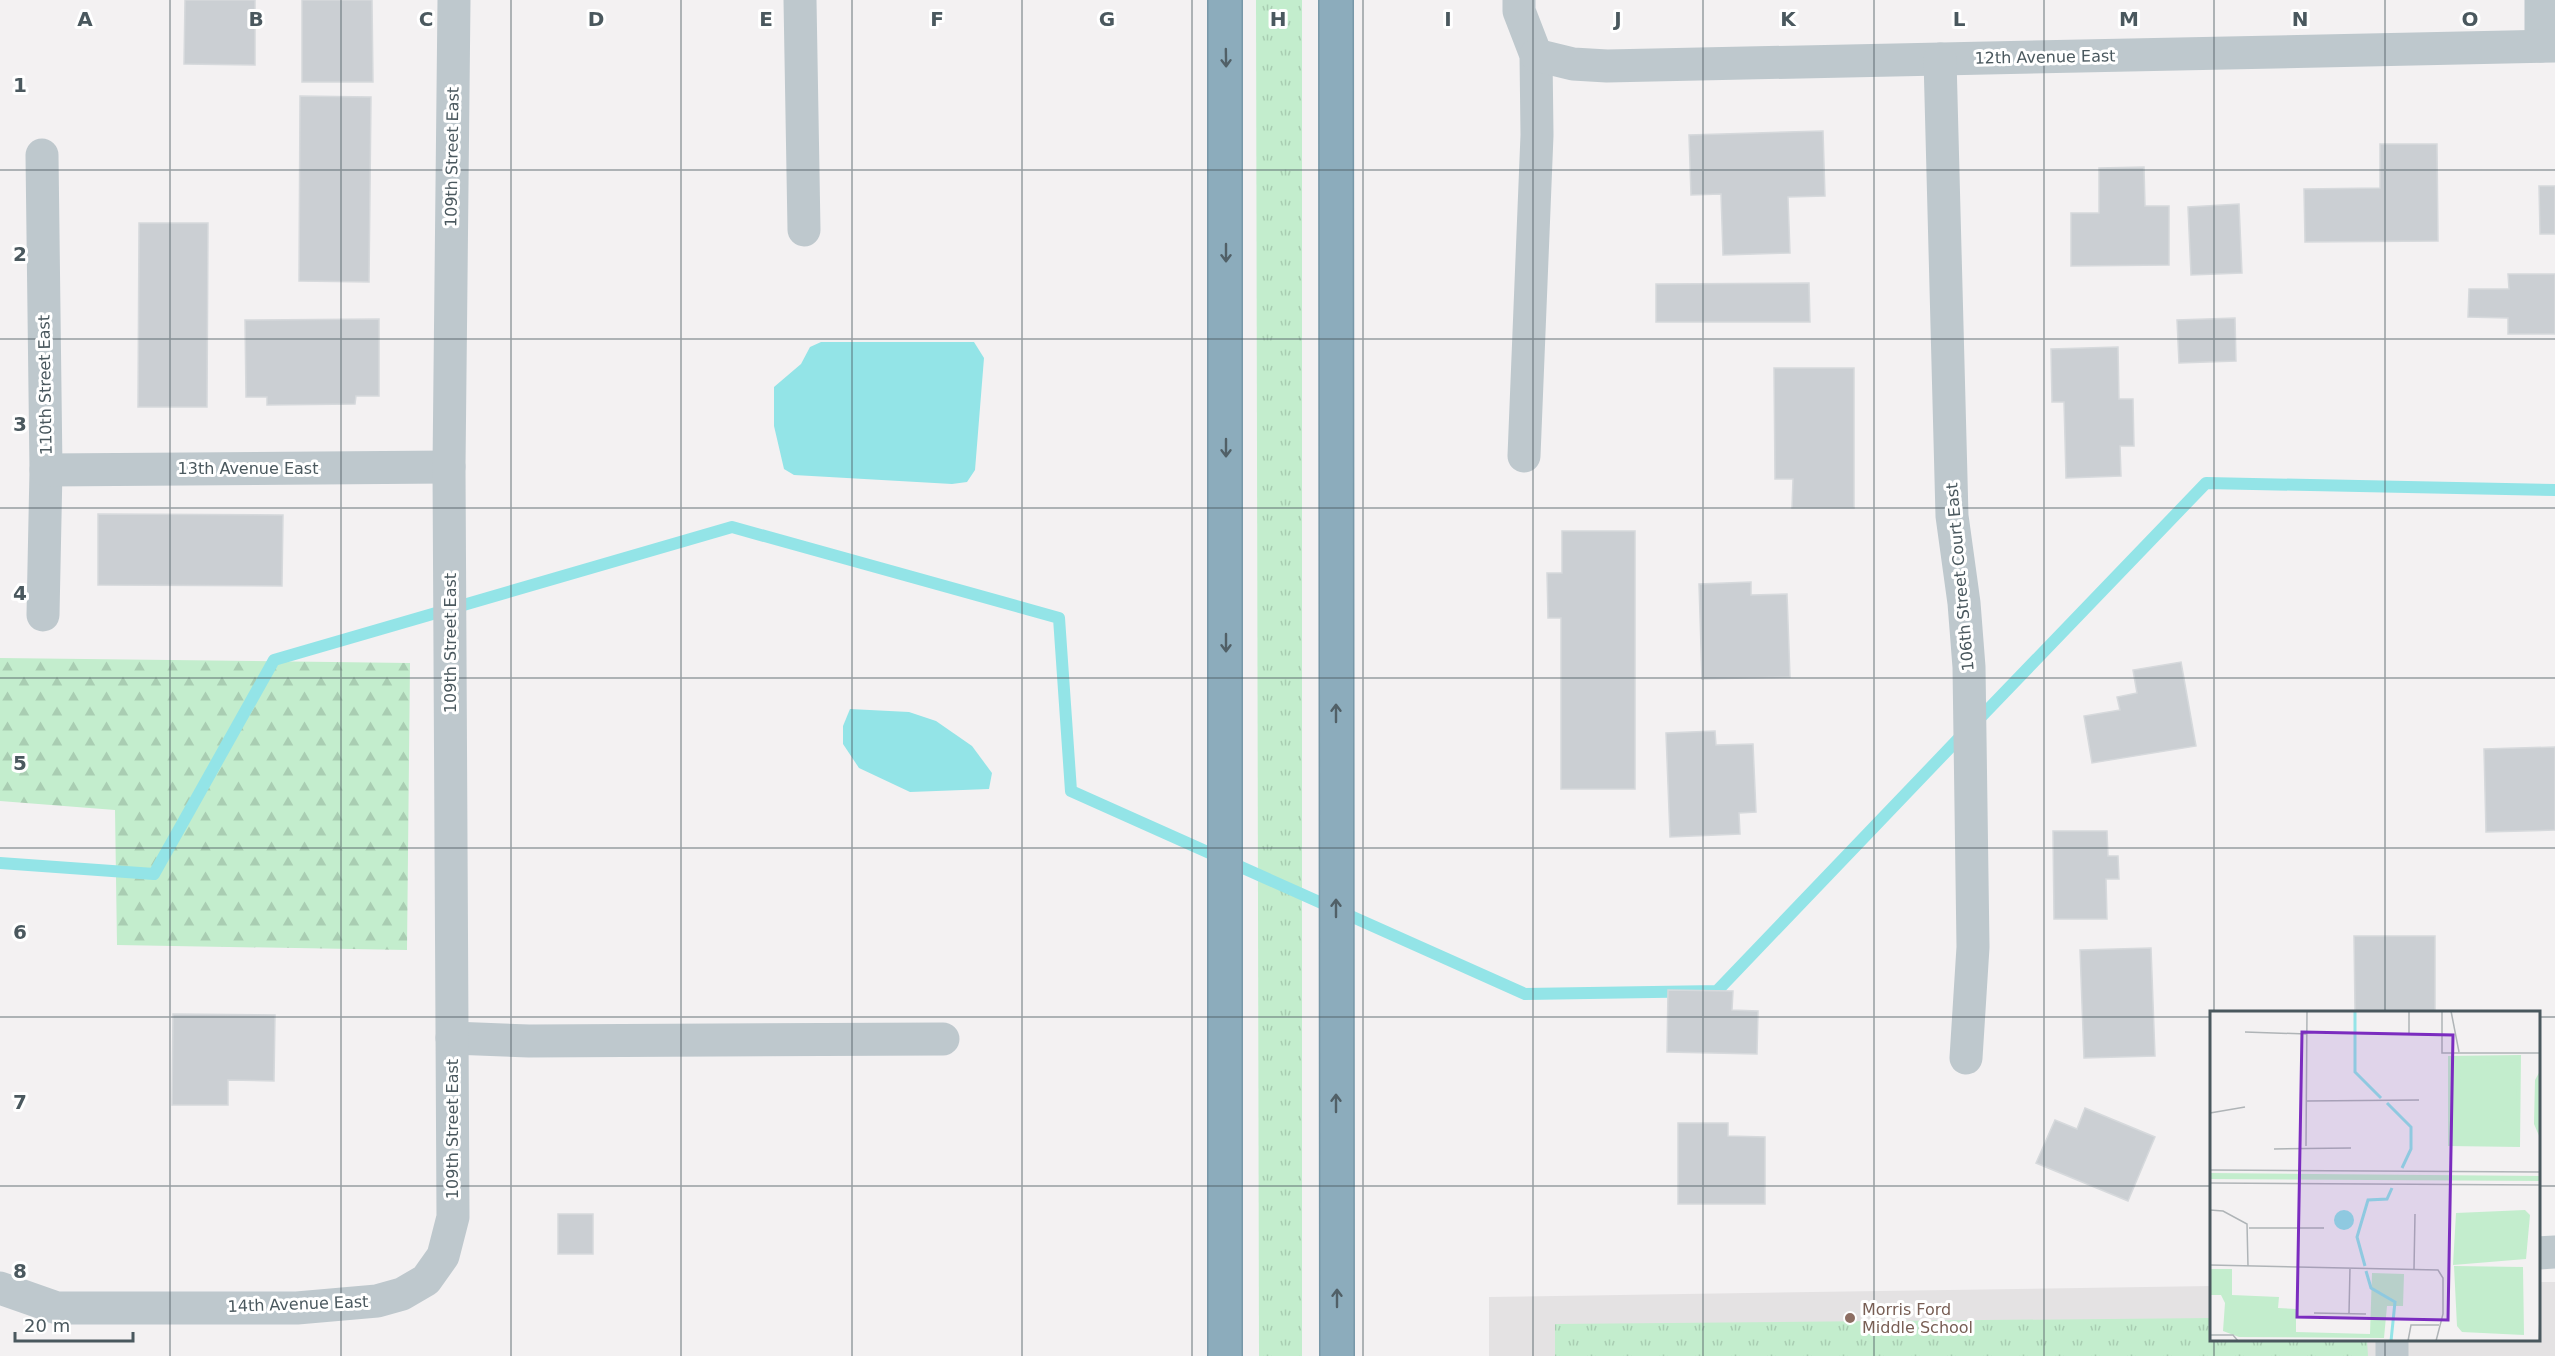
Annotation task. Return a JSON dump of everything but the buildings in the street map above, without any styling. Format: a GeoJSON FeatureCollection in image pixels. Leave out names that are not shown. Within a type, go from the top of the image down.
{"type":"FeatureCollection","features":[{"type":"Feature","properties":{"kind":"highway"},"geometry":{"type":"LineString","coordinates":[[1225,0],[1225,1356]]}},
{"type":"Feature","properties":{"kind":"highway"},"geometry":{"type":"LineString","coordinates":[[1336,0],[1337,1356]]}},
{"type":"Feature","properties":{"kind":"street","name":"109th Street East"},"geometry":{"type":"LineString","coordinates":[[426,1281],[443,1256],[453,1217],[449,467],[454,0]]}},
{"type":"Feature","properties":{"kind":"street"},"geometry":{"type":"LineString","coordinates":[[800,0],[804,230]]}},
{"type":"Feature","properties":{"kind":"street"},"geometry":{"type":"LineString","coordinates":[[1519,0],[1519,11],[1536,56],[1537,135],[1524,456]]}},
{"type":"Feature","properties":{"kind":"street"},"geometry":{"type":"LineString","coordinates":[[2541,0],[2548,46]]}},
{"type":"Feature","properties":{"kind":"street","name":"12th Avenue East"},"geometry":{"type":"LineString","coordinates":[[1536,56],[1573,64],[1607,66],[2548,46]]}},
{"type":"Feature","properties":{"kind":"street","name":"106th Street Court East"},"geometry":{"type":"LineString","coordinates":[[1940,59],[1952,516],[1964,603],[1969,667],[1973,947],[1966,1058]]}},
{"type":"Feature","properties":{"kind":"street","name":"110th Street East"},"geometry":{"type":"LineString","coordinates":[[42,154],[46,470],[43,615]]}},
{"type":"Feature","properties":{"kind":"street","name":"13th Avenue East"},"geometry":{"type":"LineString","coordinates":[[46,470],[449,467]]}},
{"type":"Feature","properties":{"kind":"street"},"geometry":{"type":"LineString","coordinates":[[452,1038],[529,1041],[943,1039]]}},
{"type":"Feature","properties":{"kind":"street"},"geometry":{"type":"LineString","coordinates":[[2540,1253],[2555,1252]]}},
{"type":"Feature","properties":{"kind":"street","name":"14th Avenue East"},"geometry":{"type":"LineString","coordinates":[[0,1288],[57,1308],[297,1308],[377,1301],[402,1294],[426,1281]]}},
{"type":"Feature","properties":{"kind":"shaded area","name":"Morris Ford Middle School"},"geometry":{"type":"Polygon","coordinates":[[[2540,1282],[2555,1282],[2555,1356],[1489,1356],[1489,1297],[2210,1286],[2210,1341],[2540,1341],[2540,1282]]]}},
{"type":"Feature","properties":{"kind":"green space"},"geometry":{"type":"Polygon","coordinates":[[[1256,0],[1302,0],[1302,1356],[1259,1356],[1256,0]]]}},
{"type":"Feature","properties":{"kind":"green space"},"geometry":{"type":"Polygon","coordinates":[[[0,658],[410,663],[407,950],[117,945],[115,810],[0,801],[0,658]]]}},
{"type":"Feature","properties":{"kind":"green space"},"geometry":{"type":"Polygon","coordinates":[[[2210,1318],[2210,1341],[2367,1341],[2368,1356],[1555,1356],[1555,1324],[2210,1318]]]}},
{"type":"Feature","properties":{"kind":"water"},"geometry":{"type":"Polygon","coordinates":[[[821,342],[974,342],[984,358],[975,470],[967,482],[952,484],[794,475],[784,469],[774,426],[774,387],[801,364],[810,347],[821,342]]]}},
{"type":"Feature","properties":{"kind":"water"},"geometry":{"type":"Polygon","coordinates":[[[850,709],[909,712],[936,721],[972,746],[992,773],[989,789],[910,792],[859,768],[843,744],[843,726],[850,709]]]}},
{"type":"Feature","properties":{"kind":"waterway"},"geometry":{"type":"LineString","coordinates":[[1977,721],[2206,483],[2555,490]]}},
{"type":"Feature","properties":{"kind":"waterway"},"geometry":{"type":"LineString","coordinates":[[0,863],[154,874],[274,660],[732,527],[1059,618],[1071,791],[1525,994],[1717,991],[1964,733]]}},
{"type":"Feature","properties":{"kind":"place","name":"Morris Ford Middle School"},"geometry":{"type":"Point","coordinates":[1850,1318]}}]}
